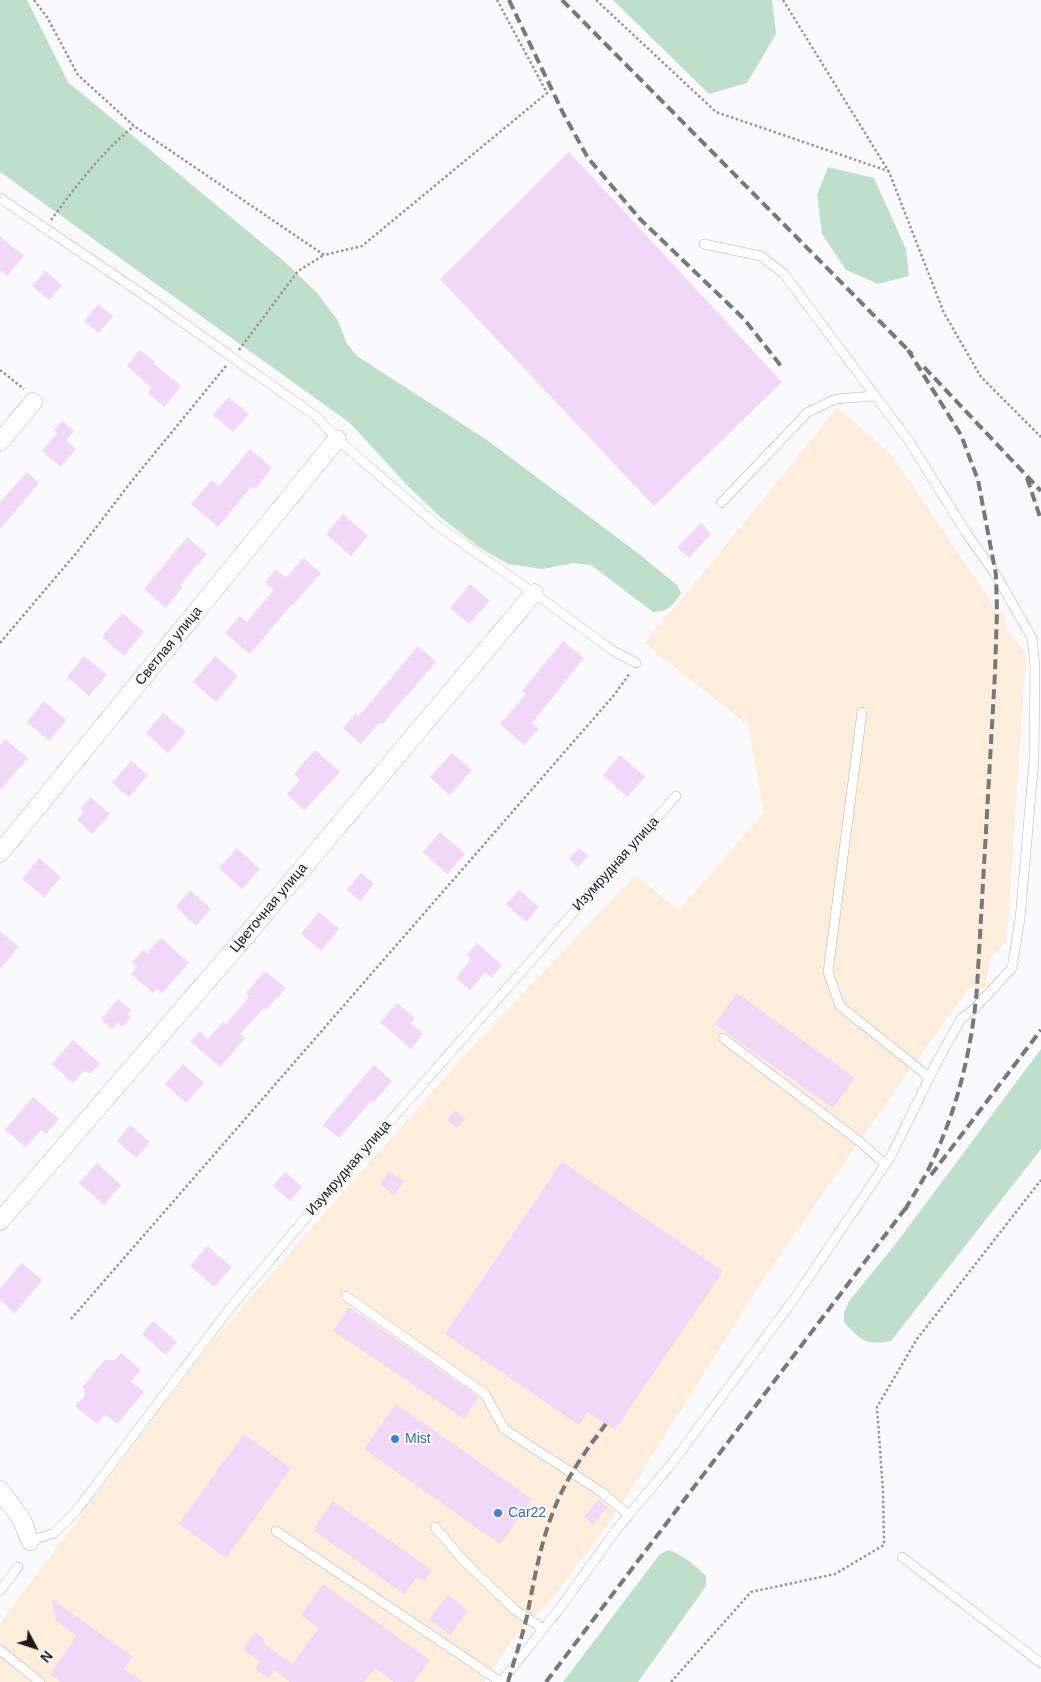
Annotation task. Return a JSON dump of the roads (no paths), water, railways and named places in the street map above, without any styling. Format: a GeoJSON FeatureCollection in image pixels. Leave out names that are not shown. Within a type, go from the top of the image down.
{"type":"FeatureCollection","features":[{"type":"Feature","properties":{"kind":"street"},"geometry":{"type":"LineString","coordinates":[[0,442],[32,402]]}},
{"type":"Feature","properties":{"kind":"street","name":"Светлая улица"},"geometry":{"type":"LineString","coordinates":[[0,853],[337,439]]}},
{"type":"Feature","properties":{"kind":"street","name":"Цветочная улица"},"geometry":{"type":"LineString","coordinates":[[0,1221],[244,938],[534,593]]}},
{"type":"Feature","properties":{"kind":"street"},"geometry":{"type":"LineString","coordinates":[[0,1490],[22,1520],[30,1541]]}},
{"type":"Feature","properties":{"kind":"lane"},"geometry":{"type":"LineString","coordinates":[[0,198],[45,227],[317,417],[337,439],[438,526],[612,650],[636,664]]}},
{"type":"Feature","properties":{"kind":"lane"},"geometry":{"type":"LineString","coordinates":[[276,1531],[501,1682],[544,1629],[629,1515],[673,1462],[794,1299],[891,1156],[961,1019],[975,1008],[1012,968],[1020,919],[1033,770],[1035,666],[1032,638],[996,575],[965,531],[909,441],[784,274],[761,256],[704,244]]}},
{"type":"Feature","properties":{"kind":"lane"},"geometry":{"type":"LineString","coordinates":[[722,503],[808,412],[836,399],[874,396]]}},
{"type":"Feature","properties":{"kind":"lane"},"geometry":{"type":"LineString","coordinates":[[862,712],[828,972],[840,1006],[930,1077]]}},
{"type":"Feature","properties":{"kind":"lane","name":"Изумрудная улица"},"geometry":{"type":"LineString","coordinates":[[30,1541],[54,1533],[77,1510],[230,1308],[312,1210],[676,796]]}},
{"type":"Feature","properties":{"kind":"lane"},"geometry":{"type":"LineString","coordinates":[[723,1038],[859,1141],[885,1164]]}},
{"type":"Feature","properties":{"kind":"lane"},"geometry":{"type":"LineString","coordinates":[[346,1296],[485,1394],[504,1429],[600,1491],[629,1515]]}},
{"type":"Feature","properties":{"kind":"lane"},"geometry":{"type":"LineString","coordinates":[[435,1527],[463,1560],[515,1610],[544,1629]]}},
{"type":"Feature","properties":{"kind":"lane"},"geometry":{"type":"LineString","coordinates":[[902,1557],[1041,1663]]}},
{"type":"Feature","properties":{"kind":"lane"},"geometry":{"type":"LineString","coordinates":[[0,1591],[18,1567]]}},
{"type":"Feature","properties":{"kind":"lane"},"geometry":{"type":"LineString","coordinates":[[0,1650],[40,1682]]}},
{"type":"Feature","properties":{"kind":"railway"},"geometry":{"type":"LineString","coordinates":[[509,0],[563,113],[588,158],[640,219],[744,319],[781,366]]}},
{"type":"Feature","properties":{"kind":"railway"},"geometry":{"type":"LineString","coordinates":[[562,0],[912,354]]}},
{"type":"Feature","properties":{"kind":"railway"},"geometry":{"type":"LineString","coordinates":[[905,1210],[927,1172],[948,1124],[962,1079],[975,1011],[997,611],[996,575],[978,480],[961,435],[908,350]]}},
{"type":"Feature","properties":{"kind":"railway"},"geometry":{"type":"LineString","coordinates":[[924,367],[1041,491]]}},
{"type":"Feature","properties":{"kind":"railway"},"geometry":{"type":"LineString","coordinates":[[1027,478],[1041,520]]}},
{"type":"Feature","properties":{"kind":"railway"},"geometry":{"type":"LineString","coordinates":[[931,1175],[1041,1030]]}},
{"type":"Feature","properties":{"kind":"railway"},"geometry":{"type":"LineString","coordinates":[[546,1682],[908,1205]]}},
{"type":"Feature","properties":{"kind":"railway"},"geometry":{"type":"LineString","coordinates":[[508,1682],[525,1624],[548,1525],[563,1489],[576,1466],[606,1424]]}},
{"type":"Feature","properties":{"kind":"place","name":"Mist"},"geometry":{"type":"Point","coordinates":[395,1439]}},
{"type":"Feature","properties":{"kind":"place","name":"Car22"},"geometry":{"type":"Point","coordinates":[498,1513]}}]}
